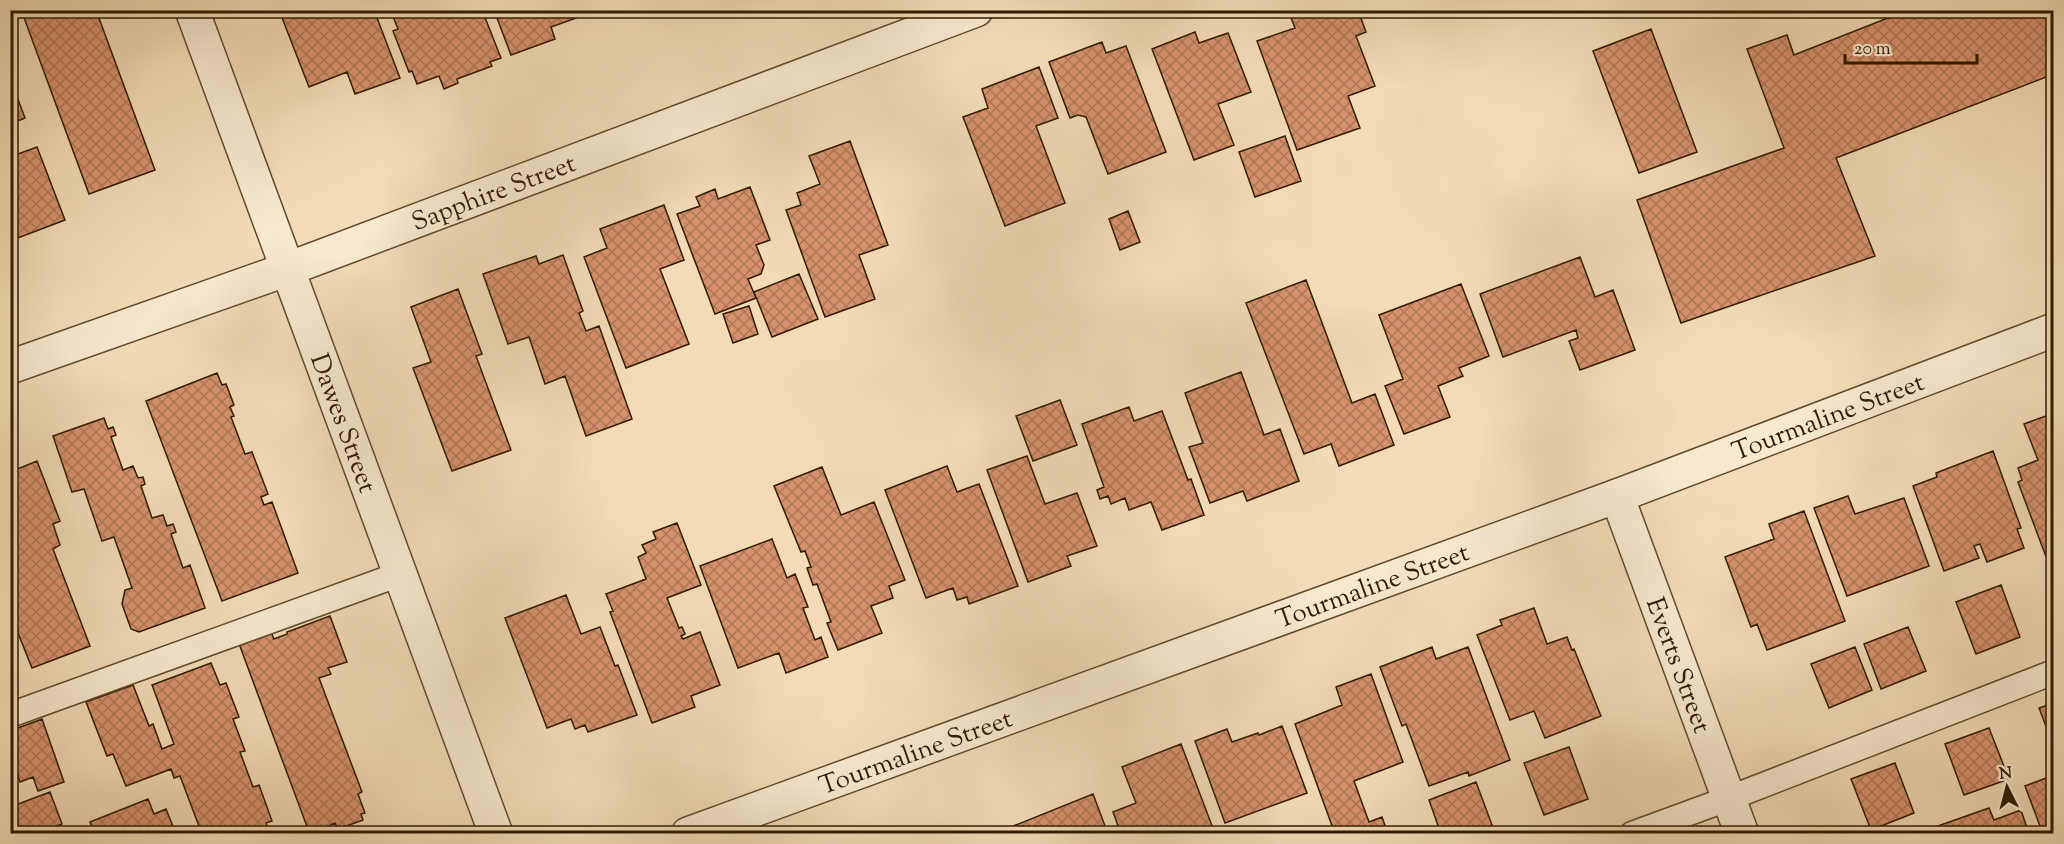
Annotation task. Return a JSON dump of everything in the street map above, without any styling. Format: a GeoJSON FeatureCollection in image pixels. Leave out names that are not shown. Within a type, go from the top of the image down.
{"type":"FeatureCollection","features":[{"type":"Feature","properties":{"kind":"street","name":"Dawes Street"},"geometry":{"type":"LineString","coordinates":[[192,10],[496,834]]}},
{"type":"Feature","properties":{"kind":"street","name":"Sapphire Street"},"geometry":{"type":"LineString","coordinates":[[10,367],[288,269],[976,10]]}},
{"type":"Feature","properties":{"kind":"street","name":"Tourmaline Street"},"geometry":{"type":"LineString","coordinates":[[687,834],[1617,496],[2054,330]]}},
{"type":"Feature","properties":{"kind":"street","name":"Everts Street"},"geometry":{"type":"LineString","coordinates":[[1617,496],[1742,834]]}},
{"type":"Feature","properties":{"kind":"lane"},"geometry":{"type":"LineString","coordinates":[[10,715],[400,574]]}},
{"type":"Feature","properties":{"kind":"lane"},"geometry":{"type":"LineString","coordinates":[[1632,834],[2054,672]]}},
{"type":"Feature","properties":{"kind":"building"},"geometry":{"type":"Polygon","coordinates":[[[36,10],[96,10],[155,170],[89,194],[23,15],[36,10]]]}},
{"type":"Feature","properties":{"kind":"building"},"geometry":{"type":"Polygon","coordinates":[[[279,10],[374,10],[400,78],[355,94],[347,72],[309,87],[279,10]]]}},
{"type":"Feature","properties":{"kind":"building"},"geometry":{"type":"Polygon","coordinates":[[[385,10],[458,10],[460,17],[482,10],[501,58],[490,62],[492,66],[457,79],[458,83],[444,89],[439,76],[417,84],[412,71],[409,72],[393,31],[398,29],[391,11],[385,13],[385,10]]]}},
{"type":"Feature","properties":{"kind":"building"},"geometry":{"type":"Polygon","coordinates":[[[494,10],[577,10],[579,17],[551,27],[555,39],[511,55],[494,10]]]}},
{"type":"Feature","properties":{"kind":"building"},"geometry":{"type":"Polygon","coordinates":[[[1288,10],[1358,10],[1366,32],[1356,36],[1375,86],[1348,96],[1360,128],[1297,150],[1257,41],[1295,28],[1288,10]]]}},
{"type":"Feature","properties":{"kind":"building"},"geometry":{"type":"Polygon","coordinates":[[[1908,10],[2054,10],[2054,74],[1836,158],[1875,256],[1681,323],[1637,200],[1784,148],[1747,49],[1787,35],[1794,55],[1908,10]]]}},
{"type":"Feature","properties":{"kind":"building"},"geometry":{"type":"Polygon","coordinates":[[[1651,29],[1697,152],[1639,173],[1593,51],[1651,29]]]}},
{"type":"Feature","properties":{"kind":"building"},"geometry":{"type":"Polygon","coordinates":[[[1195,32],[1199,43],[1228,33],[1251,92],[1218,104],[1234,145],[1194,160],[1152,49],[1195,32]]]}},
{"type":"Feature","properties":{"kind":"building"},"geometry":{"type":"Polygon","coordinates":[[[1102,42],[1106,53],[1126,46],[1166,152],[1108,174],[1086,117],[1078,115],[1070,118],[1049,62],[1102,42]]]}},
{"type":"Feature","properties":{"kind":"building"},"geometry":{"type":"Polygon","coordinates":[[[1039,67],[1058,118],[1036,126],[1065,203],[1005,226],[963,117],[988,108],[982,89],[1039,67]]]}},
{"type":"Feature","properties":{"kind":"building"},"geometry":{"type":"Polygon","coordinates":[[[10,78],[25,118],[10,124],[10,78]]]}},
{"type":"Feature","properties":{"kind":"building"},"geometry":{"type":"Polygon","coordinates":[[[1285,136],[1301,181],[1255,197],[1239,152],[1285,136]]]}},
{"type":"Feature","properties":{"kind":"building"},"geometry":{"type":"Polygon","coordinates":[[[850,141],[888,245],[859,255],[875,299],[825,317],[786,210],[801,205],[797,193],[820,184],[809,156],[850,141]]]}},
{"type":"Feature","properties":{"kind":"building"},"geometry":{"type":"Polygon","coordinates":[[[37,147],[65,220],[10,241],[10,171],[14,170],[10,157],[37,147]]]}},
{"type":"Feature","properties":{"kind":"building"},"geometry":{"type":"Polygon","coordinates":[[[750,187],[770,240],[756,245],[764,265],[761,274],[748,279],[756,298],[715,314],[677,214],[700,206],[696,197],[715,189],[718,199],[750,187]]]}},
{"type":"Feature","properties":{"kind":"building"},"geometry":{"type":"Polygon","coordinates":[[[664,205],[684,260],[660,269],[689,344],[626,368],[584,257],[607,248],[600,229],[664,205]]]}},
{"type":"Feature","properties":{"kind":"building"},"geometry":{"type":"Polygon","coordinates":[[[1128,211],[1140,242],[1120,250],[1109,219],[1128,211]]]}},
{"type":"Feature","properties":{"kind":"building"},"geometry":{"type":"Polygon","coordinates":[[[563,255],[583,311],[579,313],[586,331],[599,326],[632,419],[586,436],[565,376],[545,384],[529,337],[508,344],[483,274],[536,256],[539,264],[563,255]]]}},
{"type":"Feature","properties":{"kind":"building"},"geometry":{"type":"Polygon","coordinates":[[[1580,257],[1595,297],[1613,290],[1635,350],[1580,370],[1569,341],[1578,338],[1576,330],[1503,357],[1480,294],[1580,257]]]}},
{"type":"Feature","properties":{"kind":"building"},"geometry":{"type":"Polygon","coordinates":[[[799,274],[818,319],[772,337],[754,292],[799,274]]]}},
{"type":"Feature","properties":{"kind":"building"},"geometry":{"type":"Polygon","coordinates":[[[1306,280],[1352,403],[1375,394],[1394,445],[1339,466],[1331,444],[1304,454],[1246,303],[1306,280]]]}},
{"type":"Feature","properties":{"kind":"building"},"geometry":{"type":"Polygon","coordinates":[[[1461,284],[1489,356],[1459,368],[1463,376],[1438,386],[1450,417],[1404,434],[1385,386],[1403,379],[1379,315],[1461,284]]]}},
{"type":"Feature","properties":{"kind":"building"},"geometry":{"type":"Polygon","coordinates":[[[458,289],[482,354],[476,356],[511,450],[452,471],[413,368],[431,362],[411,307],[458,289]]]}},
{"type":"Feature","properties":{"kind":"building"},"geometry":{"type":"Polygon","coordinates":[[[749,306],[758,334],[733,343],[723,314],[749,306]]]}},
{"type":"Feature","properties":{"kind":"building"},"geometry":{"type":"Polygon","coordinates":[[[1241,372],[1264,435],[1280,429],[1299,481],[1247,501],[1243,491],[1210,503],[1189,447],[1203,443],[1185,393],[1241,372]]]}},
{"type":"Feature","properties":{"kind":"building"},"geometry":{"type":"Polygon","coordinates":[[[217,373],[222,385],[226,384],[234,405],[230,407],[234,416],[231,417],[245,454],[252,452],[268,494],[261,497],[264,505],[272,502],[298,573],[222,601],[146,401],[217,373]]]}},
{"type":"Feature","properties":{"kind":"building"},"geometry":{"type":"Polygon","coordinates":[[[1060,400],[1077,445],[1033,461],[1016,416],[1060,400]]]}},
{"type":"Feature","properties":{"kind":"building"},"geometry":{"type":"Polygon","coordinates":[[[1129,407],[1134,421],[1162,411],[1204,515],[1162,530],[1151,502],[1129,510],[1125,498],[1111,504],[1108,496],[1100,499],[1097,490],[1104,487],[1082,424],[1129,407]]]}},
{"type":"Feature","properties":{"kind":"building"},"geometry":{"type":"Polygon","coordinates":[[[2054,413],[2054,578],[2018,482],[2022,480],[2018,468],[2038,460],[2024,424],[2054,413]]]}},
{"type":"Feature","properties":{"kind":"building"},"geometry":{"type":"Polygon","coordinates":[[[104,418],[108,429],[113,427],[116,435],[111,437],[123,470],[133,466],[138,478],[143,477],[145,484],[141,486],[152,518],[163,515],[167,526],[173,524],[176,532],[171,534],[183,568],[190,565],[205,608],[139,632],[131,629],[122,604],[125,590],[132,588],[114,537],[102,541],[84,489],[72,492],[53,436],[104,418]]]}},
{"type":"Feature","properties":{"kind":"building"},"geometry":{"type":"Polygon","coordinates":[[[1993,451],[2021,528],[2017,529],[2024,548],[1987,562],[1980,544],[1974,546],[1979,558],[1944,571],[1913,486],[1937,477],[1936,473],[1993,451]]]}},
{"type":"Feature","properties":{"kind":"building"},"geometry":{"type":"Polygon","coordinates":[[[1027,456],[1045,504],[1077,493],[1097,546],[1067,556],[1071,566],[1028,582],[987,470],[1027,456]]]}},
{"type":"Feature","properties":{"kind":"building"},"geometry":{"type":"Polygon","coordinates":[[[37,461],[60,521],[53,524],[60,545],[53,549],[90,646],[32,668],[10,613],[10,472],[37,461]]]}},
{"type":"Feature","properties":{"kind":"building"},"geometry":{"type":"Polygon","coordinates":[[[947,466],[957,492],[979,484],[1018,586],[969,604],[967,597],[957,600],[953,588],[926,598],[885,490],[947,466]]]}},
{"type":"Feature","properties":{"kind":"building"},"geometry":{"type":"Polygon","coordinates":[[[822,467],[841,515],[874,502],[905,580],[889,586],[893,598],[871,606],[882,633],[838,650],[827,623],[831,622],[817,584],[813,585],[807,568],[811,567],[805,551],[801,552],[774,486],[822,467]]]}},
{"type":"Feature","properties":{"kind":"building"},"geometry":{"type":"Polygon","coordinates":[[[1848,496],[1855,514],[1904,498],[1929,566],[1847,596],[1814,508],[1848,496]]]}},
{"type":"Feature","properties":{"kind":"building"},"geometry":{"type":"Polygon","coordinates":[[[1804,511],[1845,621],[1767,650],[1757,624],[1751,627],[1725,557],[1774,539],[1769,524],[1804,511]]]}},
{"type":"Feature","properties":{"kind":"building"},"geometry":{"type":"Polygon","coordinates":[[[677,523],[701,585],[667,598],[679,628],[682,627],[685,634],[681,636],[683,639],[700,632],[720,685],[691,696],[695,707],[652,723],[610,612],[613,611],[606,594],[646,579],[638,557],[646,553],[642,545],[656,539],[653,532],[677,523]]]}},
{"type":"Feature","properties":{"kind":"building"},"geometry":{"type":"Polygon","coordinates":[[[772,539],[787,578],[795,574],[808,607],[803,608],[815,640],[821,637],[828,657],[786,673],[779,653],[738,668],[700,566],[772,539]]]}},
{"type":"Feature","properties":{"kind":"building"},"geometry":{"type":"Polygon","coordinates":[[[2001,585],[2020,637],[1976,654],[1956,602],[2001,585]]]}},
{"type":"Feature","properties":{"kind":"building"},"geometry":{"type":"Polygon","coordinates":[[[566,595],[581,634],[600,627],[615,666],[618,665],[637,715],[588,732],[585,725],[575,729],[571,719],[547,728],[505,618],[566,595]]]}},
{"type":"Feature","properties":{"kind":"building"},"geometry":{"type":"Polygon","coordinates":[[[1534,608],[1547,644],[1567,637],[1601,716],[1545,738],[1534,711],[1510,720],[1477,635],[1502,625],[1500,620],[1534,608]]]}},
{"type":"Feature","properties":{"kind":"building"},"geometry":{"type":"Polygon","coordinates":[[[330,616],[347,662],[328,668],[331,674],[319,678],[362,792],[358,794],[365,813],[361,814],[363,820],[338,829],[335,823],[328,826],[330,829],[315,834],[314,831],[309,832],[238,641],[270,630],[274,639],[330,616]]]}},
{"type":"Feature","properties":{"kind":"building"},"geometry":{"type":"Polygon","coordinates":[[[1908,627],[1926,671],[1881,689],[1864,644],[1908,627]]]}},
{"type":"Feature","properties":{"kind":"building"},"geometry":{"type":"Polygon","coordinates":[[[1432,647],[1436,659],[1468,647],[1510,760],[1469,776],[1468,772],[1429,786],[1406,724],[1402,726],[1380,667],[1432,647]]]}},
{"type":"Feature","properties":{"kind":"building"},"geometry":{"type":"Polygon","coordinates":[[[1855,647],[1872,690],[1829,708],[1811,664],[1855,647]]]}},
{"type":"Feature","properties":{"kind":"building"},"geometry":{"type":"Polygon","coordinates":[[[211,663],[220,685],[226,683],[239,717],[233,719],[245,751],[240,752],[253,787],[259,785],[272,821],[266,823],[270,834],[202,834],[180,776],[174,778],[171,769],[126,786],[113,754],[107,756],[86,702],[133,685],[149,726],[153,724],[162,749],[174,744],[152,685],[211,663]]]}},
{"type":"Feature","properties":{"kind":"building"},"geometry":{"type":"Polygon","coordinates":[[[1371,674],[1403,762],[1354,781],[1369,822],[1382,817],[1388,834],[1335,834],[1295,724],[1342,705],[1336,687],[1371,674]]]}},
{"type":"Feature","properties":{"kind":"building"},"geometry":{"type":"Polygon","coordinates":[[[2054,703],[2054,747],[2039,708],[2054,703]]]}},
{"type":"Feature","properties":{"kind":"building"},"geometry":{"type":"Polygon","coordinates":[[[42,719],[64,782],[38,791],[33,777],[20,782],[18,776],[15,777],[10,764],[10,731],[42,719]]]}},
{"type":"Feature","properties":{"kind":"building"},"geometry":{"type":"Polygon","coordinates":[[[1282,726],[1307,793],[1225,823],[1195,741],[1227,729],[1232,742],[1282,726]]]}},
{"type":"Feature","properties":{"kind":"building"},"geometry":{"type":"Polygon","coordinates":[[[1989,728],[2009,779],[1964,795],[1945,744],[1989,728]]]}},
{"type":"Feature","properties":{"kind":"building"},"geometry":{"type":"Polygon","coordinates":[[[1181,744],[1214,831],[1207,834],[1121,834],[1113,812],[1136,803],[1122,767],[1181,744]]]}},
{"type":"Feature","properties":{"kind":"building"},"geometry":{"type":"Polygon","coordinates":[[[1569,747],[1588,799],[1544,815],[1524,763],[1569,747]]]}},
{"type":"Feature","properties":{"kind":"building"},"geometry":{"type":"Polygon","coordinates":[[[1895,763],[1914,813],[1871,830],[1851,779],[1895,763]]]}},
{"type":"Feature","properties":{"kind":"building"},"geometry":{"type":"Polygon","coordinates":[[[2054,775],[2054,834],[2043,834],[2025,786],[2054,775]]]}},
{"type":"Feature","properties":{"kind":"building"},"geometry":{"type":"Polygon","coordinates":[[[1476,782],[1495,833],[1441,834],[1429,800],[1476,782]]]}},
{"type":"Feature","properties":{"kind":"building"},"geometry":{"type":"Polygon","coordinates":[[[50,792],[62,824],[35,834],[10,834],[10,807],[50,792]]]}},
{"type":"Feature","properties":{"kind":"building"},"geometry":{"type":"Polygon","coordinates":[[[1093,794],[1108,834],[1013,834],[1011,827],[1093,794]]]}},
{"type":"Feature","properties":{"kind":"building"},"geometry":{"type":"Polygon","coordinates":[[[148,799],[154,814],[166,809],[176,834],[94,834],[90,822],[148,799]]]}},
{"type":"Feature","properties":{"kind":"building"},"geometry":{"type":"Polygon","coordinates":[[[1989,808],[1994,820],[2021,810],[2029,834],[1937,834],[1935,827],[1989,808]]]}}]}
